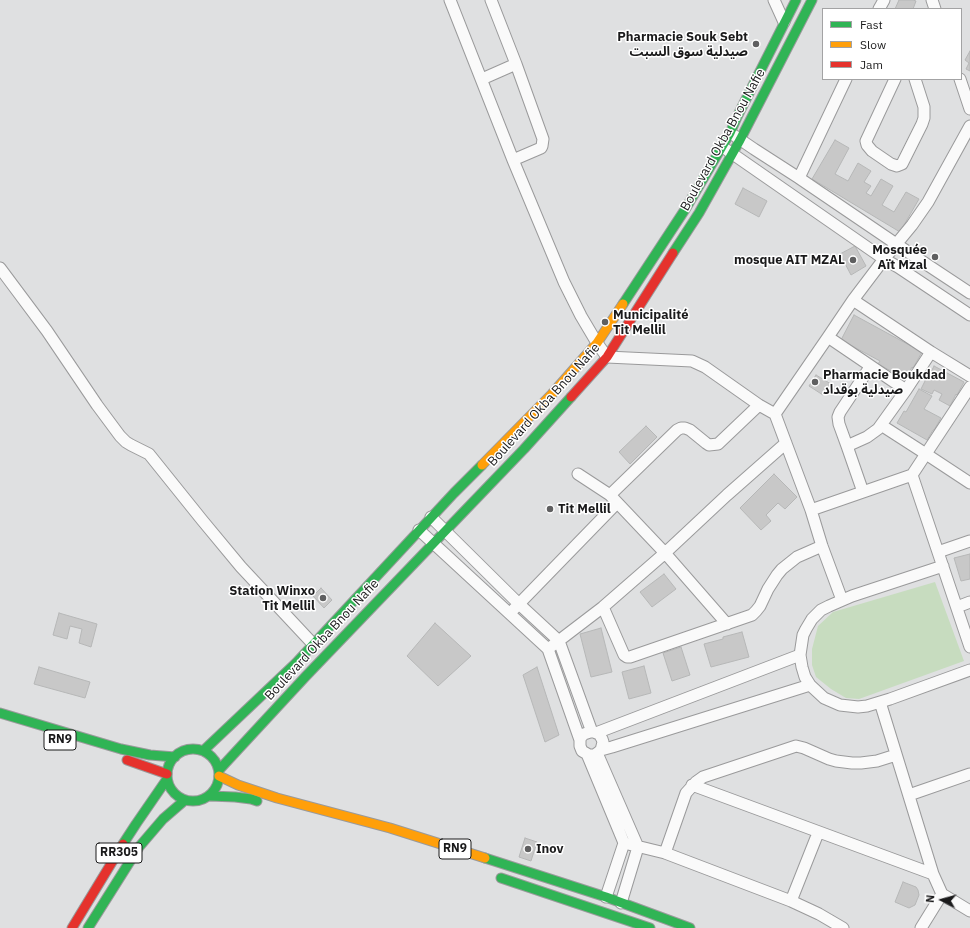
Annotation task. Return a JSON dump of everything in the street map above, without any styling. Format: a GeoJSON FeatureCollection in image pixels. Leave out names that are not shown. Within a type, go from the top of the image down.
{"type":"FeatureCollection","features":[{"type":"Feature","properties":{"kind":"main road","name":"Boulevard Okba Bnou Nafie"},"geometry":{"type":"LineString","coordinates":[[203,751],[296,663],[431,517],[552,394],[597,343],[686,208],[730,133],[796,0]]}},
{"type":"Feature","properties":{"kind":"main road","name":"Boulevard Okba Bnou Nafie"},"geometry":{"type":"LineString","coordinates":[[219,773],[306,676],[524,449],[607,357],[699,213],[740,140],[812,0]]}},
{"type":"Feature","properties":{"kind":"main road","name":"RN9"},"geometry":{"type":"LineString","coordinates":[[0,713],[121,749],[150,755],[175,757],[181,752],[188,750],[196,749],[203,751],[211,757],[217,765],[219,773],[238,785],[278,798],[390,828],[606,897],[690,928]]}},
{"type":"Feature","properties":{"kind":"main road","name":"RN9"},"geometry":{"type":"LineString","coordinates":[[90,749],[120,758],[167,776]]}},
{"type":"Feature","properties":{"kind":"main road"},"geometry":{"type":"LineString","coordinates":[[175,757],[169,765],[167,776],[172,791],[179,798],[191,802],[210,796],[224,796],[251,799],[266,804]]}},
{"type":"Feature","properties":{"kind":"main road"},"geometry":{"type":"LineString","coordinates":[[210,796],[218,785],[219,773]]}},
{"type":"Feature","properties":{"kind":"main road","name":"RR305"},"geometry":{"type":"LineString","coordinates":[[72,928],[167,776]]}},
{"type":"Feature","properties":{"kind":"main road","name":"RR305"},"geometry":{"type":"LineString","coordinates":[[88,928],[138,847],[163,819],[185,800]]}},
{"type":"Feature","properties":{"kind":"main road"},"geometry":{"type":"LineString","coordinates":[[494,875],[650,928]]}},
{"type":"Feature","properties":{"kind":"street"},"geometry":{"type":"LineString","coordinates":[[450,0],[513,160],[564,282],[581,316],[597,343],[607,357],[692,361],[704,367],[775,414],[811,510],[822,546],[842,600]]}},
{"type":"Feature","properties":{"kind":"street"},"geometry":{"type":"LineString","coordinates":[[491,0],[543,139],[542,146],[540,148],[513,160]]}},
{"type":"Feature","properties":{"kind":"street"},"geometry":{"type":"LineString","coordinates":[[774,0],[784,22]]}},
{"type":"Feature","properties":{"kind":"street"},"geometry":{"type":"LineString","coordinates":[[482,79],[516,64]]}},
{"type":"Feature","properties":{"kind":"street"},"geometry":{"type":"LineString","coordinates":[[799,178],[846,80]]}},
{"type":"Feature","properties":{"kind":"street"},"geometry":{"type":"LineString","coordinates":[[895,80],[866,141],[867,145],[872,151],[897,166],[902,164],[924,118],[924,107],[915,80]]}},
{"type":"Feature","properties":{"kind":"street"},"geometry":{"type":"LineString","coordinates":[[960,80],[970,109]]}},
{"type":"Feature","properties":{"kind":"street"},"geometry":{"type":"LineString","coordinates":[[775,414],[853,300],[912,225],[928,202],[970,126]]}},
{"type":"Feature","properties":{"kind":"street"},"geometry":{"type":"LineString","coordinates":[[730,133],[970,293]]}},
{"type":"Feature","properties":{"kind":"street"},"geometry":{"type":"LineString","coordinates":[[722,146],[884,259],[970,315]]}},
{"type":"Feature","properties":{"kind":"street"},"geometry":{"type":"LineString","coordinates":[[0,268],[120,436],[130,445],[149,454],[241,567],[313,644]]}},
{"type":"Feature","properties":{"kind":"street"},"geometry":{"type":"LineString","coordinates":[[853,300],[970,376]]}},
{"type":"Feature","properties":{"kind":"street"},"geometry":{"type":"LineString","coordinates":[[828,338],[906,390]]}},
{"type":"Feature","properties":{"kind":"street"},"geometry":{"type":"LineString","coordinates":[[848,446],[878,429],[931,352]]}},
{"type":"Feature","properties":{"kind":"street"},"geometry":{"type":"LineString","coordinates":[[863,492],[839,424],[838,417],[870,367]]}},
{"type":"Feature","properties":{"kind":"street"},"geometry":{"type":"LineString","coordinates":[[811,510],[912,475],[970,387]]}},
{"type":"Feature","properties":{"kind":"street"},"geometry":{"type":"LineString","coordinates":[[510,614],[676,430],[685,428],[690,430],[709,445],[718,444],[760,405]]}},
{"type":"Feature","properties":{"kind":"street"},"geometry":{"type":"LineString","coordinates":[[881,425],[970,482]]}},
{"type":"Feature","properties":{"kind":"street"},"geometry":{"type":"LineString","coordinates":[[548,649],[603,607],[786,443]]}},
{"type":"Feature","properties":{"kind":"street"},"geometry":{"type":"LineString","coordinates":[[578,474],[613,499],[665,553],[727,624]]}},
{"type":"Feature","properties":{"kind":"street"},"geometry":{"type":"LineString","coordinates":[[912,475],[957,607],[967,628],[970,647]]}},
{"type":"Feature","properties":{"kind":"street"},"geometry":{"type":"LineString","coordinates":[[431,517],[519,604],[559,641],[594,732],[599,734],[602,739],[603,745],[595,753]]}},
{"type":"Feature","properties":{"kind":"street"},"geometry":{"type":"LineString","coordinates":[[419,530],[548,649],[580,740],[582,751],[595,753],[810,685]]}},
{"type":"Feature","properties":{"kind":"street"},"geometry":{"type":"LineString","coordinates":[[938,552],[970,541]]}},
{"type":"Feature","properties":{"kind":"street"},"geometry":{"type":"LineString","coordinates":[[603,607],[624,655],[627,657],[727,624],[755,613],[772,582],[782,569],[798,557],[822,546]]}},
{"type":"Feature","properties":{"kind":"street"},"geometry":{"type":"LineString","coordinates":[[943,566],[842,600],[822,610],[812,619],[803,635],[800,655],[803,673],[810,685],[824,698],[840,705],[858,707],[880,702],[970,670]]}},
{"type":"Feature","properties":{"kind":"street"},"geometry":{"type":"LineString","coordinates":[[957,607],[970,602]]}},
{"type":"Feature","properties":{"kind":"street"},"geometry":{"type":"LineString","coordinates":[[580,740],[584,734],[594,732],[800,655]]}},
{"type":"Feature","properties":{"kind":"street"},"geometry":{"type":"LineString","coordinates":[[880,702],[933,874],[942,894],[970,912]]}},
{"type":"Feature","properties":{"kind":"street"},"geometry":{"type":"LineString","coordinates":[[666,853],[686,793],[692,785],[703,777],[796,746],[829,759],[852,763],[877,761],[896,755]]}},
{"type":"Feature","properties":{"kind":"street"},"geometry":{"type":"LineString","coordinates":[[595,753],[624,843],[606,897]]}},
{"type":"Feature","properties":{"kind":"street"},"geometry":{"type":"LineString","coordinates":[[595,753],[638,846],[621,903]]}},
{"type":"Feature","properties":{"kind":"street"},"geometry":{"type":"LineString","coordinates":[[909,795],[970,774]]}},
{"type":"Feature","properties":{"kind":"street"},"geometry":{"type":"LineString","coordinates":[[692,785],[933,874]]}},
{"type":"Feature","properties":{"kind":"street"},"geometry":{"type":"LineString","coordinates":[[791,901],[818,832]]}},
{"type":"Feature","properties":{"kind":"street"},"geometry":{"type":"LineString","coordinates":[[624,843],[666,853],[791,901],[819,914],[843,928]]}},
{"type":"Feature","properties":{"kind":"street"},"geometry":{"type":"LineString","coordinates":[[921,928],[942,894]]}},
{"type":"Feature","properties":{"kind":"green space"},"geometry":{"type":"Polygon","coordinates":[[[935,582],[964,661],[859,699],[846,698],[831,689],[816,677],[812,665],[812,649],[818,626],[833,612],[935,582]]]}},
{"type":"Feature","properties":{"kind":"building"},"geometry":{"type":"Polygon","coordinates":[[[899,0],[916,1],[913,8],[895,8],[899,0]]]}},
{"type":"Feature","properties":{"kind":"building"},"geometry":{"type":"Polygon","coordinates":[[[970,51],[970,71],[966,69],[969,63],[965,60],[970,51]]]}},
{"type":"Feature","properties":{"kind":"building"},"geometry":{"type":"Polygon","coordinates":[[[835,140],[849,148],[835,174],[848,181],[858,163],[871,171],[864,182],[871,186],[866,193],[871,196],[881,179],[893,186],[882,205],[894,212],[906,192],[919,199],[900,232],[812,179],[835,140]]]}},
{"type":"Feature","properties":{"kind":"building"},"geometry":{"type":"Polygon","coordinates":[[[743,188],[767,201],[759,217],[735,204],[743,188]]]}},
{"type":"Feature","properties":{"kind":"building","name":"mosque AIT MZAL"},"geometry":{"type":"Polygon","coordinates":[[[855,246],[866,266],[851,275],[840,254],[855,246]]]}},
{"type":"Feature","properties":{"kind":"building"},"geometry":{"type":"Polygon","coordinates":[[[854,315],[922,352],[906,379],[878,364],[880,361],[841,340],[854,315]]]}},
{"type":"Feature","properties":{"kind":"building"},"geometry":{"type":"Polygon","coordinates":[[[934,366],[964,382],[950,406],[939,400],[942,394],[934,390],[932,394],[921,389],[934,366]]]}},
{"type":"Feature","properties":{"kind":"building"},"geometry":{"type":"Polygon","coordinates":[[[816,375],[831,384],[823,395],[809,386],[816,375]]]}},
{"type":"Feature","properties":{"kind":"building"},"geometry":{"type":"Polygon","coordinates":[[[919,389],[932,396],[924,409],[941,418],[927,440],[897,423],[904,411],[906,412],[919,389]]]}},
{"type":"Feature","properties":{"kind":"building"},"geometry":{"type":"Polygon","coordinates":[[[646,426],[657,437],[630,464],[619,452],[646,426]]]}},
{"type":"Feature","properties":{"kind":"building"},"geometry":{"type":"Polygon","coordinates":[[[774,474],[797,497],[785,509],[778,503],[766,515],[771,521],[761,530],[740,508],[774,474]]]}},
{"type":"Feature","properties":{"kind":"building"},"geometry":{"type":"Polygon","coordinates":[[[970,554],[970,579],[961,581],[954,558],[970,554]]]}},
{"type":"Feature","properties":{"kind":"building"},"geometry":{"type":"Polygon","coordinates":[[[664,574],[676,589],[652,607],[640,592],[664,574]]]}},
{"type":"Feature","properties":{"kind":"building","name":"Station Winxo Tit Mellil"},"geometry":{"type":"Polygon","coordinates":[[[321,588],[332,600],[324,608],[313,596],[321,588]]]}},
{"type":"Feature","properties":{"kind":"building"},"geometry":{"type":"Polygon","coordinates":[[[59,613],[97,624],[91,647],[79,643],[82,629],[70,626],[67,639],[53,635],[59,613]]]}},
{"type":"Feature","properties":{"kind":"building"},"geometry":{"type":"Polygon","coordinates":[[[435,623],[471,656],[438,686],[407,656],[435,623]]]}},
{"type":"Feature","properties":{"kind":"building"},"geometry":{"type":"Polygon","coordinates":[[[601,628],[612,672],[591,677],[580,634],[601,628]]]}},
{"type":"Feature","properties":{"kind":"building"},"geometry":{"type":"Polygon","coordinates":[[[742,632],[749,657],[711,667],[704,644],[742,632]]]}},
{"type":"Feature","properties":{"kind":"building"},"geometry":{"type":"Polygon","coordinates":[[[681,647],[690,675],[672,681],[663,653],[681,647]]]}},
{"type":"Feature","properties":{"kind":"building"},"geometry":{"type":"Polygon","coordinates":[[[644,666],[651,693],[629,699],[622,672],[644,666]]]}},
{"type":"Feature","properties":{"kind":"building"},"geometry":{"type":"Polygon","coordinates":[[[39,667],[90,682],[85,698],[34,684],[39,667]]]}},
{"type":"Feature","properties":{"kind":"building"},"geometry":{"type":"Polygon","coordinates":[[[537,667],[559,735],[545,742],[523,675],[537,667]]]}},
{"type":"Feature","properties":{"kind":"building","name":"Inov"},"geometry":{"type":"Polygon","coordinates":[[[525,838],[537,842],[531,861],[519,857],[525,838]]]}},
{"type":"Feature","properties":{"kind":"building"},"geometry":{"type":"Polygon","coordinates":[[[903,882],[916,887],[918,890],[919,895],[915,905],[909,908],[895,902],[903,882]]]}},
{"type":"Feature","properties":{"kind":"traffic: fast"},"geometry":{"type":"LineString","coordinates":[[623,304],[686,208],[730,133],[796,0]]}},
{"type":"Feature","properties":{"kind":"traffic: fast"},"geometry":{"type":"LineString","coordinates":[[673,253],[699,213],[740,140],[812,0]]}},
{"type":"Feature","properties":{"kind":"traffic: fast"},"geometry":{"type":"LineString","coordinates":[[219,770],[306,676],[524,449],[571,397]]}},
{"type":"Feature","properties":{"kind":"traffic: fast"},"geometry":{"type":"LineString","coordinates":[[203,751],[296,663],[454,493],[482,465]]}},
{"type":"Feature","properties":{"kind":"traffic: fast"},"geometry":{"type":"LineString","coordinates":[[0,713],[121,749],[150,755],[175,757]]}},
{"type":"Feature","properties":{"kind":"traffic: fast"},"geometry":{"type":"LineString","coordinates":[[188,749],[198,749],[208,753],[215,760],[219,770],[219,775],[219,780],[215,790],[208,797],[198,801],[188,801],[178,797],[171,790],[167,780],[167,770],[171,760],[178,753],[188,749]]}},
{"type":"Feature","properties":{"kind":"traffic: fast"},"geometry":{"type":"LineString","coordinates":[[123,844],[167,779]]}},
{"type":"Feature","properties":{"kind":"traffic: fast"},"geometry":{"type":"LineString","coordinates":[[210,796],[235,797],[257,801]]}},
{"type":"Feature","properties":{"kind":"traffic: fast"},"geometry":{"type":"LineString","coordinates":[[88,928],[139,847],[163,819],[185,800]]}},
{"type":"Feature","properties":{"kind":"traffic: fast"},"geometry":{"type":"LineString","coordinates":[[485,858],[606,897],[690,928]]}},
{"type":"Feature","properties":{"kind":"traffic: fast"},"geometry":{"type":"LineString","coordinates":[[501,878],[650,928]]}},
{"type":"Feature","properties":{"kind":"traffic: slow"},"geometry":{"type":"LineString","coordinates":[[482,465],[552,394],[597,343],[623,304]]}},
{"type":"Feature","properties":{"kind":"traffic: slow"},"geometry":{"type":"LineString","coordinates":[[219,776],[238,785],[277,798],[390,828],[485,858]]}},
{"type":"Feature","properties":{"kind":"traffic: jam"},"geometry":{"type":"LineString","coordinates":[[571,397],[607,357],[673,253]]}},
{"type":"Feature","properties":{"kind":"traffic: jam"},"geometry":{"type":"LineString","coordinates":[[127,760],[167,774]]}},
{"type":"Feature","properties":{"kind":"traffic: jam"},"geometry":{"type":"LineString","coordinates":[[72,928],[123,844]]}},
{"type":"Feature","properties":{"kind":"place","name":"Pharmacie Souk Sebt صيدلية سوق السبت"},"geometry":{"type":"Point","coordinates":[756,44]}},
{"type":"Feature","properties":{"kind":"place","name":"Mosquée Aït Mzal"},"geometry":{"type":"Point","coordinates":[935,257]}},
{"type":"Feature","properties":{"kind":"place","name":"mosque AIT MZAL"},"geometry":{"type":"Point","coordinates":[853,260]}},
{"type":"Feature","properties":{"kind":"place","name":"Municipalité Tit Mellil"},"geometry":{"type":"Point","coordinates":[605,322]}},
{"type":"Feature","properties":{"kind":"place","name":"Pharmacie Boukdad صيدلية بوقداد"},"geometry":{"type":"Point","coordinates":[815,382]}},
{"type":"Feature","properties":{"kind":"place","name":"Tit Mellil"},"geometry":{"type":"Point","coordinates":[550,509]}},
{"type":"Feature","properties":{"kind":"place","name":"Station Winxo Tit Mellil"},"geometry":{"type":"Point","coordinates":[323,598]}},
{"type":"Feature","properties":{"kind":"place","name":"Inov"},"geometry":{"type":"Point","coordinates":[528,849]}}]}
